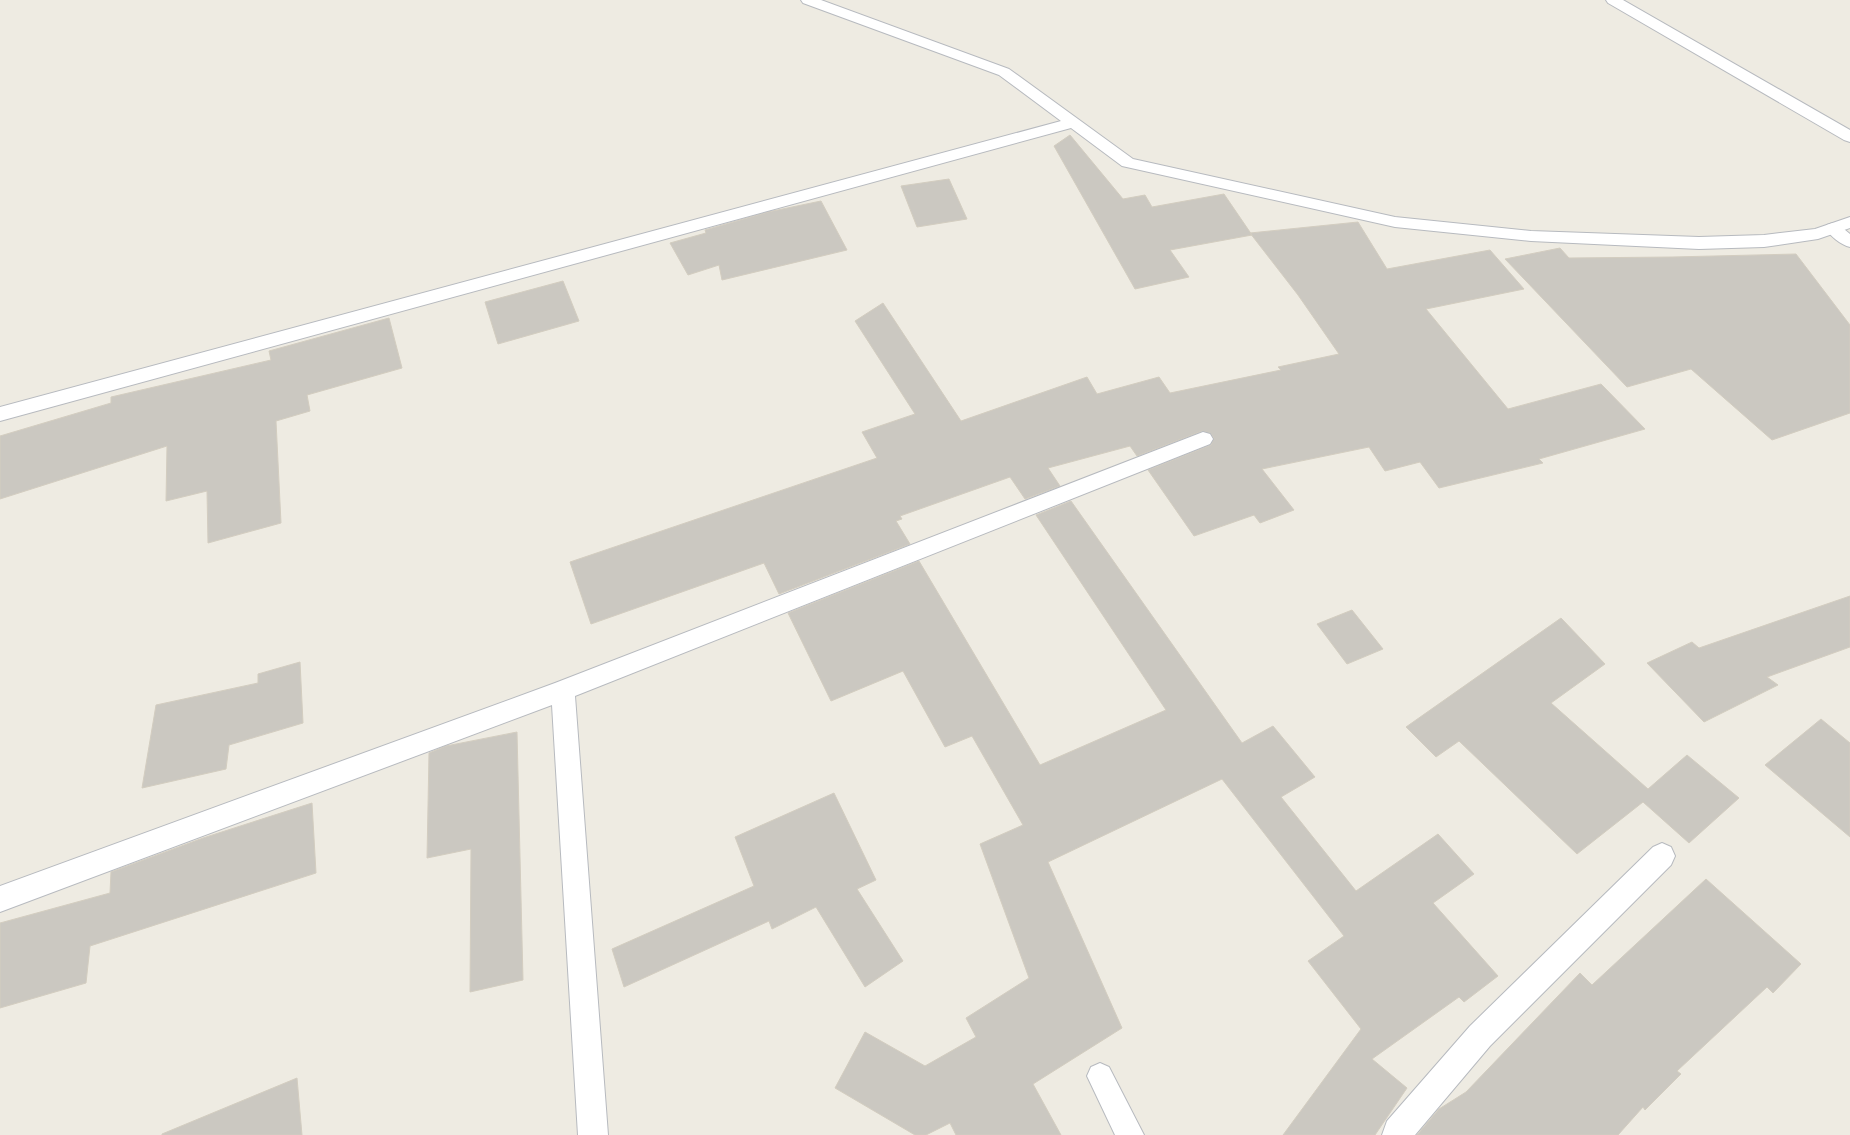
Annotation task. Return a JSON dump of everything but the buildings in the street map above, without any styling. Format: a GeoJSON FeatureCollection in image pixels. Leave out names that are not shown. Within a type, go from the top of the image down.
{"type":"FeatureCollection","features":[{"type":"Feature","properties":{"kind":"street"},"geometry":{"type":"LineString","coordinates":[[808,0],[1004,72],[1128,163],[1395,222],[1531,236],[1699,243],[1764,241],[1818,234],[1850,222]]}},
{"type":"Feature","properties":{"kind":"street"},"geometry":{"type":"LineString","coordinates":[[1613,0],[1850,137]]}},
{"type":"Feature","properties":{"kind":"street"},"geometry":{"type":"LineString","coordinates":[[0,414],[1073,123]]}},
{"type":"Feature","properties":{"kind":"street"},"geometry":{"type":"LineString","coordinates":[[0,899],[563,690],[1203,439]]}},
{"type":"Feature","properties":{"kind":"street"},"geometry":{"type":"LineString","coordinates":[[563,690],[593,1135]]}},
{"type":"Feature","properties":{"kind":"street"},"geometry":{"type":"LineString","coordinates":[[1397,1135],[1480,1036],[1662,856]]}},
{"type":"Feature","properties":{"kind":"lane"},"geometry":{"type":"LineString","coordinates":[[1833,228],[1850,242]]}},
{"type":"Feature","properties":{"kind":"lane"},"geometry":{"type":"LineString","coordinates":[[1100,1076],[1130,1135]]}}]}
